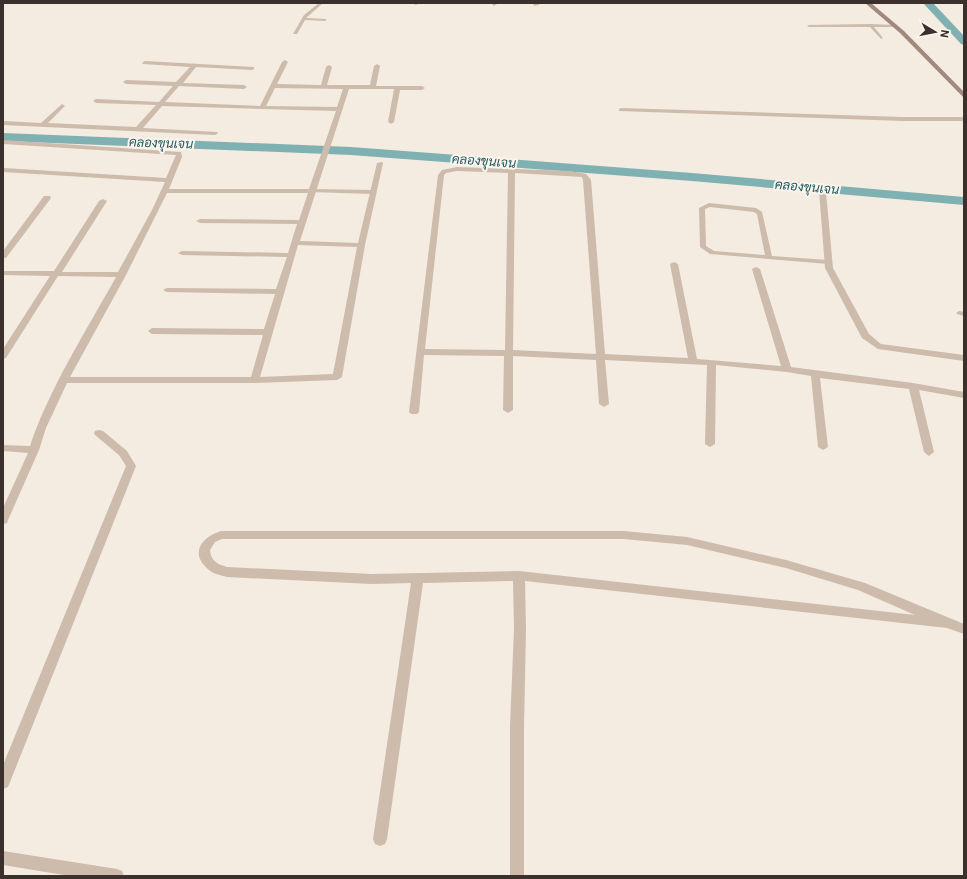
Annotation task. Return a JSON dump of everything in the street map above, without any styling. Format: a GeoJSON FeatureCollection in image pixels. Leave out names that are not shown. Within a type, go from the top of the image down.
{"type":"FeatureCollection","features":[{"type":"Feature","properties":{"kind":"street"},"geometry":{"type":"LineString","coordinates":[[868,3],[895,26],[964,96]]}},
{"type":"Feature","properties":{"kind":"street"},"geometry":{"type":"LineString","coordinates":[[262,107],[285,62]]}},
{"type":"Feature","properties":{"kind":"street"},"geometry":{"type":"LineString","coordinates":[[145,64],[252,68]]}},
{"type":"Feature","properties":{"kind":"street"},"geometry":{"type":"LineString","coordinates":[[137,130],[195,66]]}},
{"type":"Feature","properties":{"kind":"street"},"geometry":{"type":"LineString","coordinates":[[372,88],[378,66]]}},
{"type":"Feature","properties":{"kind":"street"},"geometry":{"type":"LineString","coordinates":[[323,87],[329,67]]}},
{"type":"Feature","properties":{"kind":"street"},"geometry":{"type":"LineString","coordinates":[[126,82],[244,87]]}},
{"type":"Feature","properties":{"kind":"street"},"geometry":{"type":"LineString","coordinates":[[273,86],[422,88]]}},
{"type":"Feature","properties":{"kind":"street"},"geometry":{"type":"LineString","coordinates":[[255,380],[279,292],[347,87]]}},
{"type":"Feature","properties":{"kind":"street"},"geometry":{"type":"LineString","coordinates":[[391,122],[397,88]]}},
{"type":"Feature","properties":{"kind":"street"},"geometry":{"type":"LineString","coordinates":[[96,102],[161,105],[340,108]]}},
{"type":"Feature","properties":{"kind":"street"},"geometry":{"type":"LineString","coordinates":[[43,125],[62,106]]}},
{"type":"Feature","properties":{"kind":"street"},"geometry":{"type":"LineString","coordinates":[[3,123],[215,133]]}},
{"type":"Feature","properties":{"kind":"street"},"geometry":{"type":"LineString","coordinates":[[3,142],[179,153],[165,191],[40,428],[34,450],[3,520]]}},
{"type":"Feature","properties":{"kind":"street"},"geometry":{"type":"LineString","coordinates":[[64,380],[255,380],[337,377],[361,244],[380,163]]}},
{"type":"Feature","properties":{"kind":"street"},"geometry":{"type":"LineString","coordinates":[[414,412],[441,175],[444,170],[448,169],[570,173],[584,175],[587,180],[604,404]]}},
{"type":"Feature","properties":{"kind":"street"},"geometry":{"type":"LineString","coordinates":[[3,170],[169,180]]}},
{"type":"Feature","properties":{"kind":"street"},"geometry":{"type":"LineString","coordinates":[[508,410],[512,171]]}},
{"type":"Feature","properties":{"kind":"street"},"geometry":{"type":"LineString","coordinates":[[165,191],[312,191]]}},
{"type":"Feature","properties":{"kind":"street"},"geometry":{"type":"LineString","coordinates":[[822,192],[828,262],[865,336],[878,346],[964,358]]}},
{"type":"Feature","properties":{"kind":"street"},"geometry":{"type":"LineString","coordinates":[[3,256],[47,198]]}},
{"type":"Feature","properties":{"kind":"street"},"geometry":{"type":"LineString","coordinates":[[3,356],[103,201]]}},
{"type":"Feature","properties":{"kind":"street"},"geometry":{"type":"LineString","coordinates":[[200,221],[301,222]]}},
{"type":"Feature","properties":{"kind":"street"},"geometry":{"type":"LineString","coordinates":[[295,243],[361,244]]}},
{"type":"Feature","properties":{"kind":"street"},"geometry":{"type":"LineString","coordinates":[[182,253],[291,255]]}},
{"type":"Feature","properties":{"kind":"street"},"geometry":{"type":"LineString","coordinates":[[674,264],[693,360]]}},
{"type":"Feature","properties":{"kind":"street"},"geometry":{"type":"LineString","coordinates":[[756,269],[787,369]]}},
{"type":"Feature","properties":{"kind":"street"},"geometry":{"type":"LineString","coordinates":[[3,273],[122,275]]}},
{"type":"Feature","properties":{"kind":"street"},"geometry":{"type":"LineString","coordinates":[[166,290],[279,292]]}},
{"type":"Feature","properties":{"kind":"street"},"geometry":{"type":"LineString","coordinates":[[152,331],[267,332]]}},
{"type":"Feature","properties":{"kind":"street"},"geometry":{"type":"LineString","coordinates":[[420,352],[508,353],[693,360],[787,369],[815,374],[913,386],[964,395]]}},
{"type":"Feature","properties":{"kind":"street"},"geometry":{"type":"LineString","coordinates":[[710,444],[712,362]]}},
{"type":"Feature","properties":{"kind":"street"},"geometry":{"type":"LineString","coordinates":[[815,374],[823,448]]}},
{"type":"Feature","properties":{"kind":"street"},"geometry":{"type":"LineString","coordinates":[[913,386],[929,452]]}},
{"type":"Feature","properties":{"kind":"street"},"geometry":{"type":"LineString","coordinates":[[3,782],[131,466],[123,453],[99,433]]}},
{"type":"Feature","properties":{"kind":"street"},"geometry":{"type":"LineString","coordinates":[[3,448],[34,450]]}},
{"type":"Feature","properties":{"kind":"street"},"geometry":{"type":"LineString","coordinates":[[947,623],[519,576],[364,579],[227,572],[214,568],[205,559],[204,549],[211,539],[221,535],[624,535],[679,541],[786,564],[853,584],[947,623],[964,628]]}},
{"type":"Feature","properties":{"kind":"street"},"geometry":{"type":"LineString","coordinates":[[517,876],[517,726],[520,630],[519,576]]}},
{"type":"Feature","properties":{"kind":"street"},"geometry":{"type":"LineString","coordinates":[[380,839],[418,578]]}},
{"type":"Feature","properties":{"kind":"street"},"geometry":{"type":"LineString","coordinates":[[3,858],[92,874],[113,876]]}},
{"type":"Feature","properties":{"kind":"lane"},"geometry":{"type":"LineString","coordinates":[[295,33],[303,19],[321,3]]}},
{"type":"Feature","properties":{"kind":"lane"},"geometry":{"type":"LineString","coordinates":[[303,19],[325,20]]}},
{"type":"Feature","properties":{"kind":"lane"},"geometry":{"type":"LineString","coordinates":[[808,26],[895,26]]}},
{"type":"Feature","properties":{"kind":"lane"},"geometry":{"type":"LineString","coordinates":[[870,26],[881,38]]}},
{"type":"Feature","properties":{"kind":"lane"},"geometry":{"type":"LineString","coordinates":[[621,110],[903,120],[964,119]]}},
{"type":"Feature","properties":{"kind":"lane"},"geometry":{"type":"LineString","coordinates":[[312,191],[373,192]]}},
{"type":"Feature","properties":{"kind":"lane"},"geometry":{"type":"LineString","coordinates":[[769,257],[760,213],[756,210],[709,205],[702,208],[703,247],[712,253],[828,262]]}},
{"type":"Feature","properties":{"kind":"waterway"},"geometry":{"type":"LineString","coordinates":[[928,3],[964,42]]}},
{"type":"Feature","properties":{"kind":"waterway","name":"คลองขุนเจน"},"geometry":{"type":"LineString","coordinates":[[3,137],[351,151],[692,177],[964,201]]}}]}
